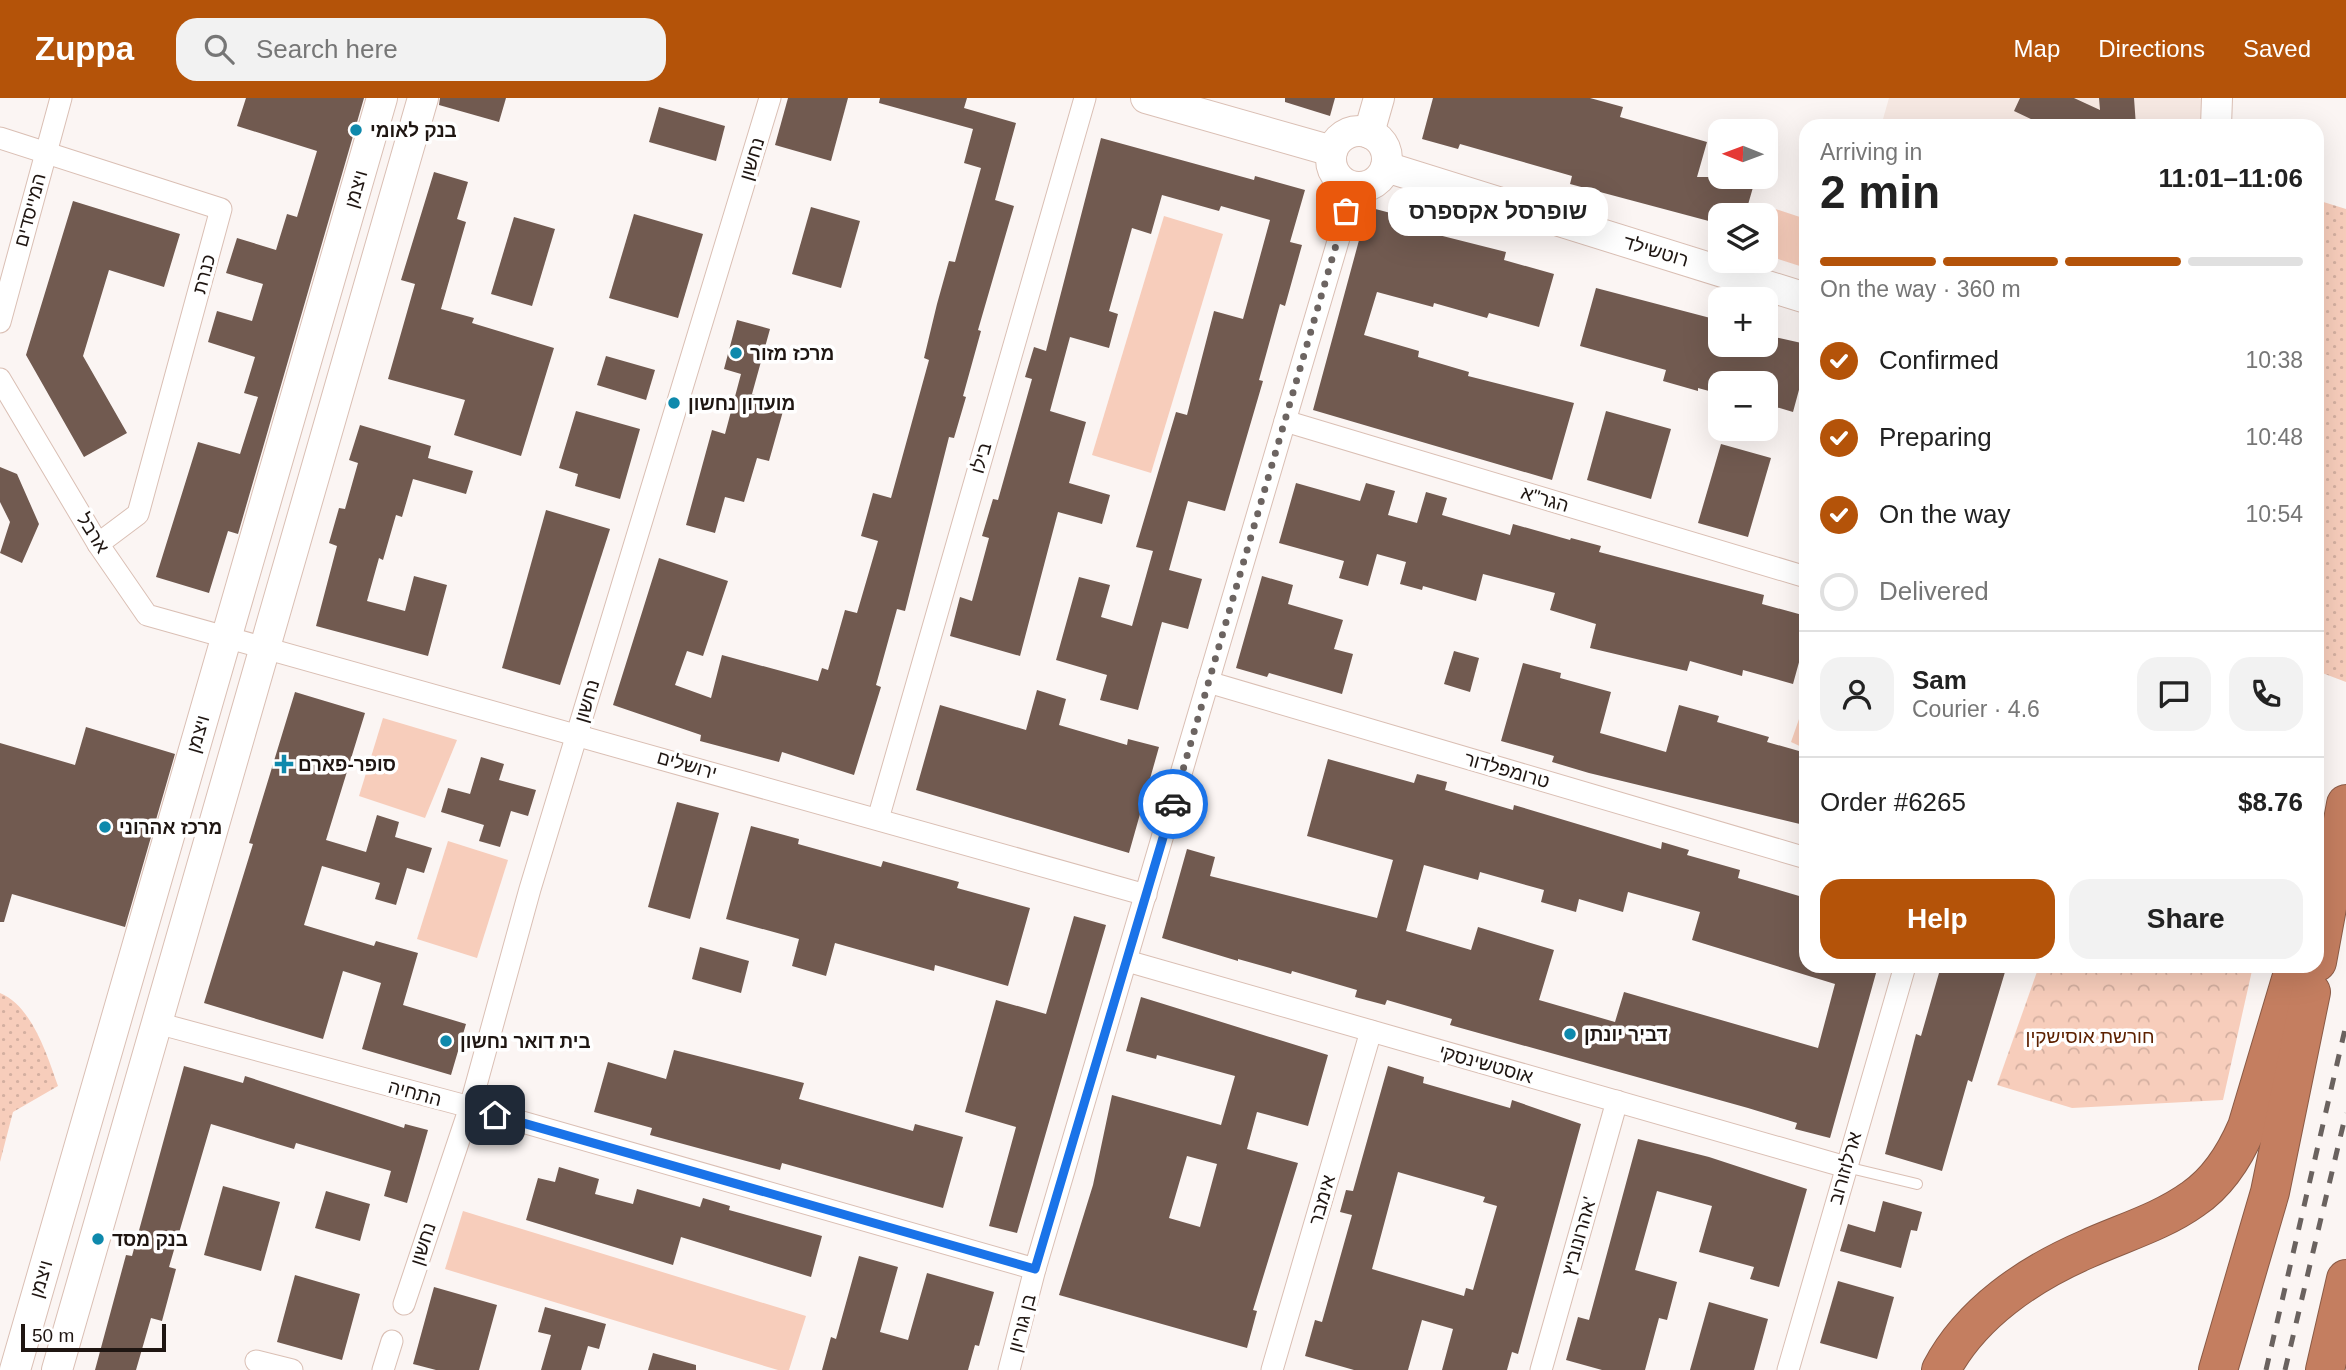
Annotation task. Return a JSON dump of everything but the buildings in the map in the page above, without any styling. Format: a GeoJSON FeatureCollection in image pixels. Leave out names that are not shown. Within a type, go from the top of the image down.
{"type":"FeatureCollection","features":[{"type":"Feature","properties":{"kind":"highway"},"geometry":{"type":"LineString","coordinates":[[2324,863],[2346,786]]}},
{"type":"Feature","properties":{"kind":"highway"},"geometry":{"type":"LineString","coordinates":[[2324,925],[2346,804]]}},
{"type":"Feature","properties":{"kind":"highway"},"geometry":{"type":"LineString","coordinates":[[1941,1370],[1967,1332],[2017,1287],[2085,1249],[2167,1215],[2212,1183],[2228,1163],[2248,1128],[2293,973]]}},
{"type":"Feature","properties":{"kind":"highway"},"geometry":{"type":"LineString","coordinates":[[2218,1370],[2270,1192],[2315,973]]}},
{"type":"Feature","properties":{"kind":"highway"},"geometry":{"type":"LineString","coordinates":[[2325,1370],[2346,1279]]}},
{"type":"Feature","properties":{"kind":"main road","name":"ויצמן"},"geometry":{"type":"LineString","coordinates":[[15,1370],[382,98]]}},
{"type":"Feature","properties":{"kind":"main road","name":"ויצמן"},"geometry":{"type":"LineString","coordinates":[[57,1370],[424,98]]}},
{"type":"Feature","properties":{"kind":"main road"},"geometry":{"type":"LineString","coordinates":[[1146,98],[1332,151]]}},
{"type":"Feature","properties":{"kind":"main road"},"geometry":{"type":"LineString","coordinates":[[1369,133],[1379,98]]}},
{"type":"Feature","properties":{"kind":"main road"},"geometry":{"type":"LineString","coordinates":[[2216,119],[2217,98]]}},
{"type":"Feature","properties":{"kind":"main road"},"geometry":{"type":"LineString","coordinates":[[1347,133],[1369,133],[1381,141],[1387,153],[1386,167],[1373,184],[1354,187],[1337,177],[1332,168],[1332,151],[1347,133]]}},
{"type":"Feature","properties":{"kind":"main road","name":"רוטשילד"},"geometry":{"type":"LineString","coordinates":[[1386,167],[1799,296]]}},
{"type":"Feature","properties":{"kind":"street","name":"המייסדים"},"geometry":{"type":"LineString","coordinates":[[0,322],[61,98]]}},
{"type":"Feature","properties":{"kind":"street","name":"נחשון"},"geometry":{"type":"LineString","coordinates":[[404,1304],[470,1107],[530,889],[770,98]]}},
{"type":"Feature","properties":{"kind":"street","name":"בילו"},"geometry":{"type":"LineString","coordinates":[[878,819],[1085,98]]}},
{"type":"Feature","properties":{"kind":"street","name":"כנרת"},"geometry":{"type":"LineString","coordinates":[[0,138],[221,209],[138,514],[98,544]]}},
{"type":"Feature","properties":{"kind":"street","name":"בן גוריון"},"geometry":{"type":"LineString","coordinates":[[1009,1370],[1035,1269],[1354,187]]}},
{"type":"Feature","properties":{"kind":"street","name":"ארבל"},"geometry":{"type":"LineString","coordinates":[[0,379],[98,544],[147,615],[226,638]]}},
{"type":"Feature","properties":{"kind":"street","name":"הגר\"א"},"geometry":{"type":"LineString","coordinates":[[1285,421],[1799,575]]}},
{"type":"Feature","properties":{"kind":"street","name":"ירושלים"},"geometry":{"type":"LineString","coordinates":[[226,638],[1146,895]]}},
{"type":"Feature","properties":{"kind":"street","name":"טרומפלדור"},"geometry":{"type":"LineString","coordinates":[[1208,682],[1799,856]]}},
{"type":"Feature","properties":{"kind":"street","name":"אוסטשינסקי"},"geometry":{"type":"LineString","coordinates":[[1127,961],[1846,1167]]}},
{"type":"Feature","properties":{"kind":"street","name":"ארלוזורוב"},"geometry":{"type":"LineString","coordinates":[[1788,1370],[1903,973]]}},
{"type":"Feature","properties":{"kind":"street","name":"התחיה"},"geometry":{"type":"LineString","coordinates":[[157,1023],[470,1107],[1035,1269]]}},
{"type":"Feature","properties":{"kind":"street","name":"אימבר"},"geometry":{"type":"LineString","coordinates":[[1272,1370],[1371,1031]]}},
{"type":"Feature","properties":{"kind":"street","name":"אהרונוביץ'"},"geometry":{"type":"LineString","coordinates":[[1541,1370],[1616,1101]]}},
{"type":"Feature","properties":{"kind":"street"},"geometry":{"type":"LineString","coordinates":[[383,1370],[392,1341]]}},
{"type":"Feature","properties":{"kind":"street"},"geometry":{"type":"LineString","coordinates":[[256,1360],[292,1370]]}},
{"type":"Feature","properties":{"kind":"lane"},"geometry":{"type":"LineString","coordinates":[[1846,1167],[1917,1184]]}},
{"type":"Feature","properties":{"kind":"shaded area"},"geometry":{"type":"Polygon","coordinates":[[[1889,98],[2204,100],[2203,119],[1883,119],[1889,98]]]}},
{"type":"Feature","properties":{"kind":"green space"},"geometry":{"type":"Polygon","coordinates":[[[2324,202],[2346,209],[2346,682],[2324,674],[2324,202]]]}},
{"type":"Feature","properties":{"kind":"green space"},"geometry":{"type":"Polygon","coordinates":[[[1778,210],[1799,217],[1799,266],[1778,259],[1778,210]]]}},
{"type":"Feature","properties":{"kind":"green space"},"geometry":{"type":"Polygon","coordinates":[[[1164,216],[1223,234],[1151,473],[1092,455],[1164,216]]]}},
{"type":"Feature","properties":{"kind":"green space"},"geometry":{"type":"Polygon","coordinates":[[[383,718],[457,740],[425,818],[359,796],[383,718]]]}},
{"type":"Feature","properties":{"kind":"green space"},"geometry":{"type":"Polygon","coordinates":[[[1799,719],[1799,746],[1791,742],[1799,719]]]}},
{"type":"Feature","properties":{"kind":"green space"},"geometry":{"type":"Polygon","coordinates":[[[448,841],[508,860],[477,958],[417,939],[448,841]]]}},
{"type":"Feature","properties":{"kind":"green space","name":"חורשת אוסישקין"},"geometry":{"type":"Polygon","coordinates":[[[2037,973],[2251,973],[2223,1100],[2072,1108],[1997,1085],[2037,973]]]}},
{"type":"Feature","properties":{"kind":"green space"},"geometry":{"type":"Polygon","coordinates":[[[0,993],[11,999],[30,1020],[58,1086],[13,1112],[0,1162],[0,993]]]}},
{"type":"Feature","properties":{"kind":"green space"},"geometry":{"type":"Polygon","coordinates":[[[463,1211],[806,1316],[789,1370],[778,1370],[445,1269],[463,1211]]]}},
{"type":"Feature","properties":{"kind":"railway"},"geometry":{"type":"LineString","coordinates":[[2266,1370],[2346,1025]]}},
{"type":"Feature","properties":{"kind":"railway"},"geometry":{"type":"LineString","coordinates":[[2285,1370],[2346,1113]]}},
{"type":"Feature","properties":{"kind":"way so far"},"geometry":{"type":"LineString","coordinates":[[1173,804],[1346,211]]}},
{"type":"Feature","properties":{"kind":"place","name":"בנק לאומי"},"geometry":{"type":"Point","coordinates":[356,130]}},
{"type":"Feature","properties":{"kind":"place","name":"שופרסל אקספרס"},"geometry":{"type":"Point","coordinates":[1346,211]}},
{"type":"Feature","properties":{"kind":"place","name":"מרכז מזור"},"geometry":{"type":"Point","coordinates":[736,353]}},
{"type":"Feature","properties":{"kind":"place","name":"מועדון נחשון"},"geometry":{"type":"Point","coordinates":[674,403]}},
{"type":"Feature","properties":{"kind":"place","name":"סופר-פארם"},"geometry":{"type":"Point","coordinates":[284,764]}},
{"type":"Feature","properties":{"kind":"place","name":"מרכז אהרוני"},"geometry":{"type":"Point","coordinates":[105,827]}},
{"type":"Feature","properties":{"kind":"place","name":"דביר יונתן"},"geometry":{"type":"Point","coordinates":[1570,1034]}},
{"type":"Feature","properties":{"kind":"place","name":"בית דואר נחשון"},"geometry":{"type":"Point","coordinates":[446,1041]}},
{"type":"Feature","properties":{"kind":"place","name":"בנק מסד"},"geometry":{"type":"Point","coordinates":[98,1239]}},
{"type":"Feature","properties":{"kind":"route"},"geometry":{"type":"LineString","coordinates":[[495,1115],[852,1219],[1035,1269],[1173,804]]}}]}
